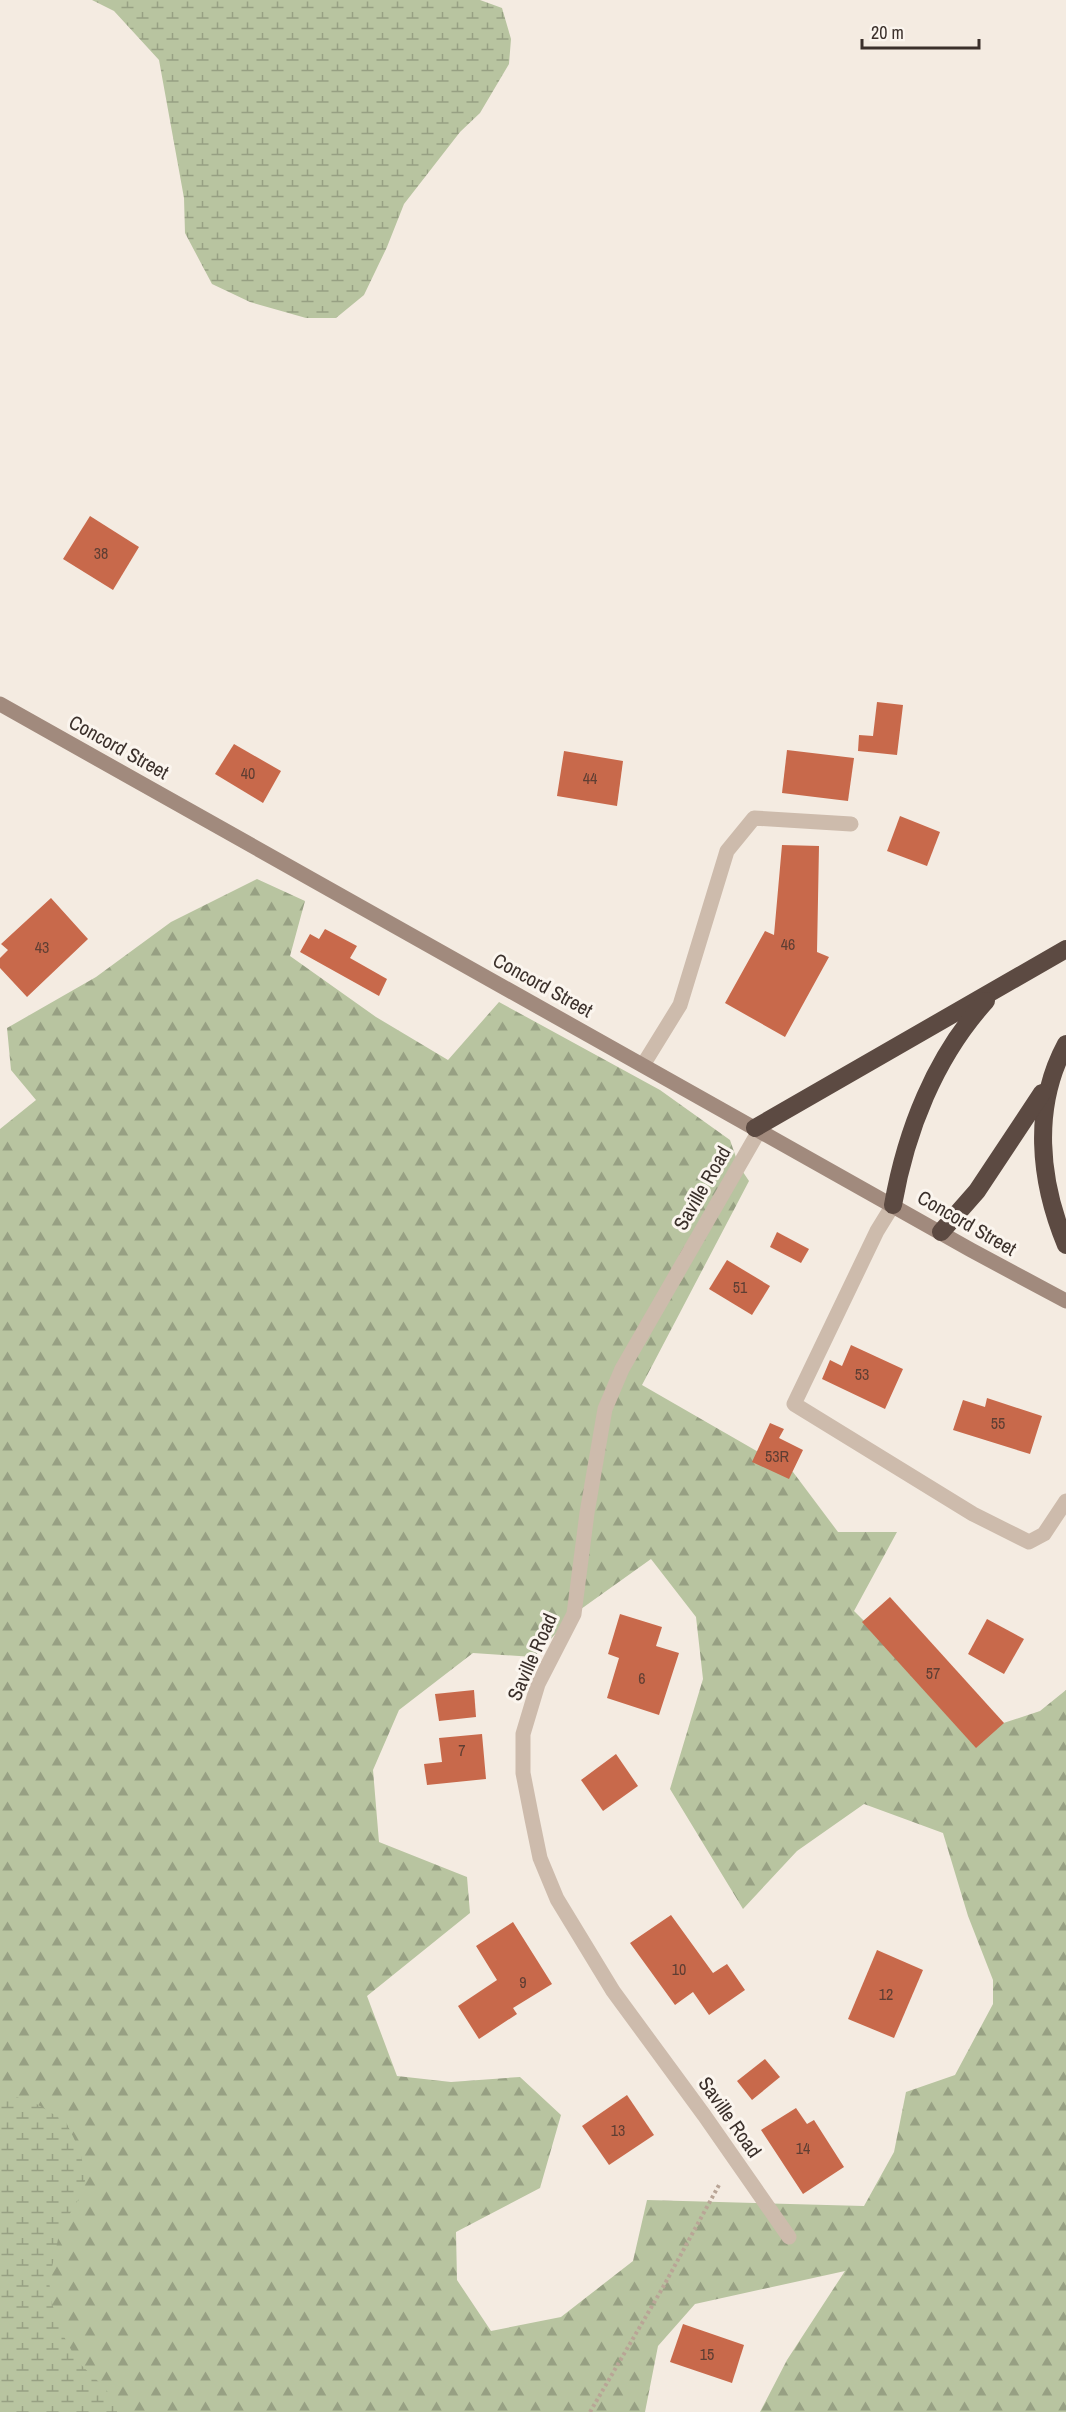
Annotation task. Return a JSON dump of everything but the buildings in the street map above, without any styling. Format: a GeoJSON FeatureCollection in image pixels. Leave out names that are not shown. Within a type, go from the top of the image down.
{"type":"FeatureCollection","features":[{"type":"Feature","properties":{"kind":"highway"},"geometry":{"type":"LineString","coordinates":[[757,1129],[1066,949]]}},
{"type":"Feature","properties":{"kind":"highway"},"geometry":{"type":"LineString","coordinates":[[893,1204],[899,1169],[934,1078],[952,1043],[975,1013],[1003,987]]}},
{"type":"Feature","properties":{"kind":"highway"},"geometry":{"type":"LineString","coordinates":[[941,1232],[983,1182],[1030,1114],[1066,1044]]}},
{"type":"Feature","properties":{"kind":"highway"},"geometry":{"type":"LineString","coordinates":[[1049,1080],[1042,1115],[1041,1146],[1052,1200],[1066,1245]]}},
{"type":"Feature","properties":{"kind":"main road","name":"Concord Street"},"geometry":{"type":"LineString","coordinates":[[0,704],[1066,1301]]}},
{"type":"Feature","properties":{"kind":"street"},"geometry":{"type":"LineString","coordinates":[[643,1065],[680,1005],[727,851],[754,818],[851,824]]}},
{"type":"Feature","properties":{"kind":"street","name":"Saville Road"},"geometry":{"type":"LineString","coordinates":[[757,1129],[622,1369],[605,1409],[587,1513],[574,1614],[538,1684],[523,1734],[523,1773],[540,1858],[557,1899],[613,1991],[789,2237]]}},
{"type":"Feature","properties":{"kind":"street"},"geometry":{"type":"LineString","coordinates":[[893,1204],[877,1232],[794,1404],[973,1514],[1029,1542],[1044,1534],[1066,1501]]}},
{"type":"Feature","properties":{"kind":"path"},"geometry":{"type":"LineString","coordinates":[[590,2412],[662,2289],[734,2158]]}},
{"type":"Feature","properties":{"kind":"green space"},"geometry":{"type":"Polygon","coordinates":[[[92,0],[480,0],[502,8],[511,39],[509,64],[480,113],[460,132],[404,204],[364,295],[336,318],[306,318],[250,302],[212,284],[185,233],[184,198],[159,60],[114,11],[92,0]]]}},
{"type":"Feature","properties":{"kind":"green space"},"geometry":{"type":"Polygon","coordinates":[[[257,879],[305,901],[290,956],[376,1017],[448,1060],[499,1002],[660,1090],[730,1140],[739,1166],[749,1181],[642,1385],[793,1472],[838,1532],[897,1532],[854,1611],[976,1732],[1040,1711],[1066,1690],[1066,2412],[760,2412],[787,2360],[845,2271],[695,2304],[658,2346],[645,2412],[0,2412],[0,1129],[36,1100],[11,1070],[7,1028],[96,977],[171,922],[257,879]],[[651,1559],[574,1614],[534,1657],[473,1653],[399,1710],[373,1770],[379,1842],[467,1877],[470,1913],[367,1996],[397,2076],[451,2082],[520,2077],[561,2115],[540,2188],[456,2232],[457,2280],[491,2331],[561,2317],[633,2261],[647,2200],[864,2206],[894,2152],[906,2092],[955,2075],[993,2004],[993,1980],[968,1916],[943,1833],[864,1804],[797,1851],[743,1909],[670,1789],[703,1679],[696,1617],[651,1559]]]}},
{"type":"Feature","properties":{"kind":"green space"},"geometry":{"type":"Polygon","coordinates":[[[0,2092],[35,2103],[66,2122],[80,2151],[86,2178],[78,2200],[60,2230],[49,2281],[52,2303],[59,2327],[77,2361],[103,2386],[117,2404],[117,2412],[0,2412],[0,2092]]]}}]}
